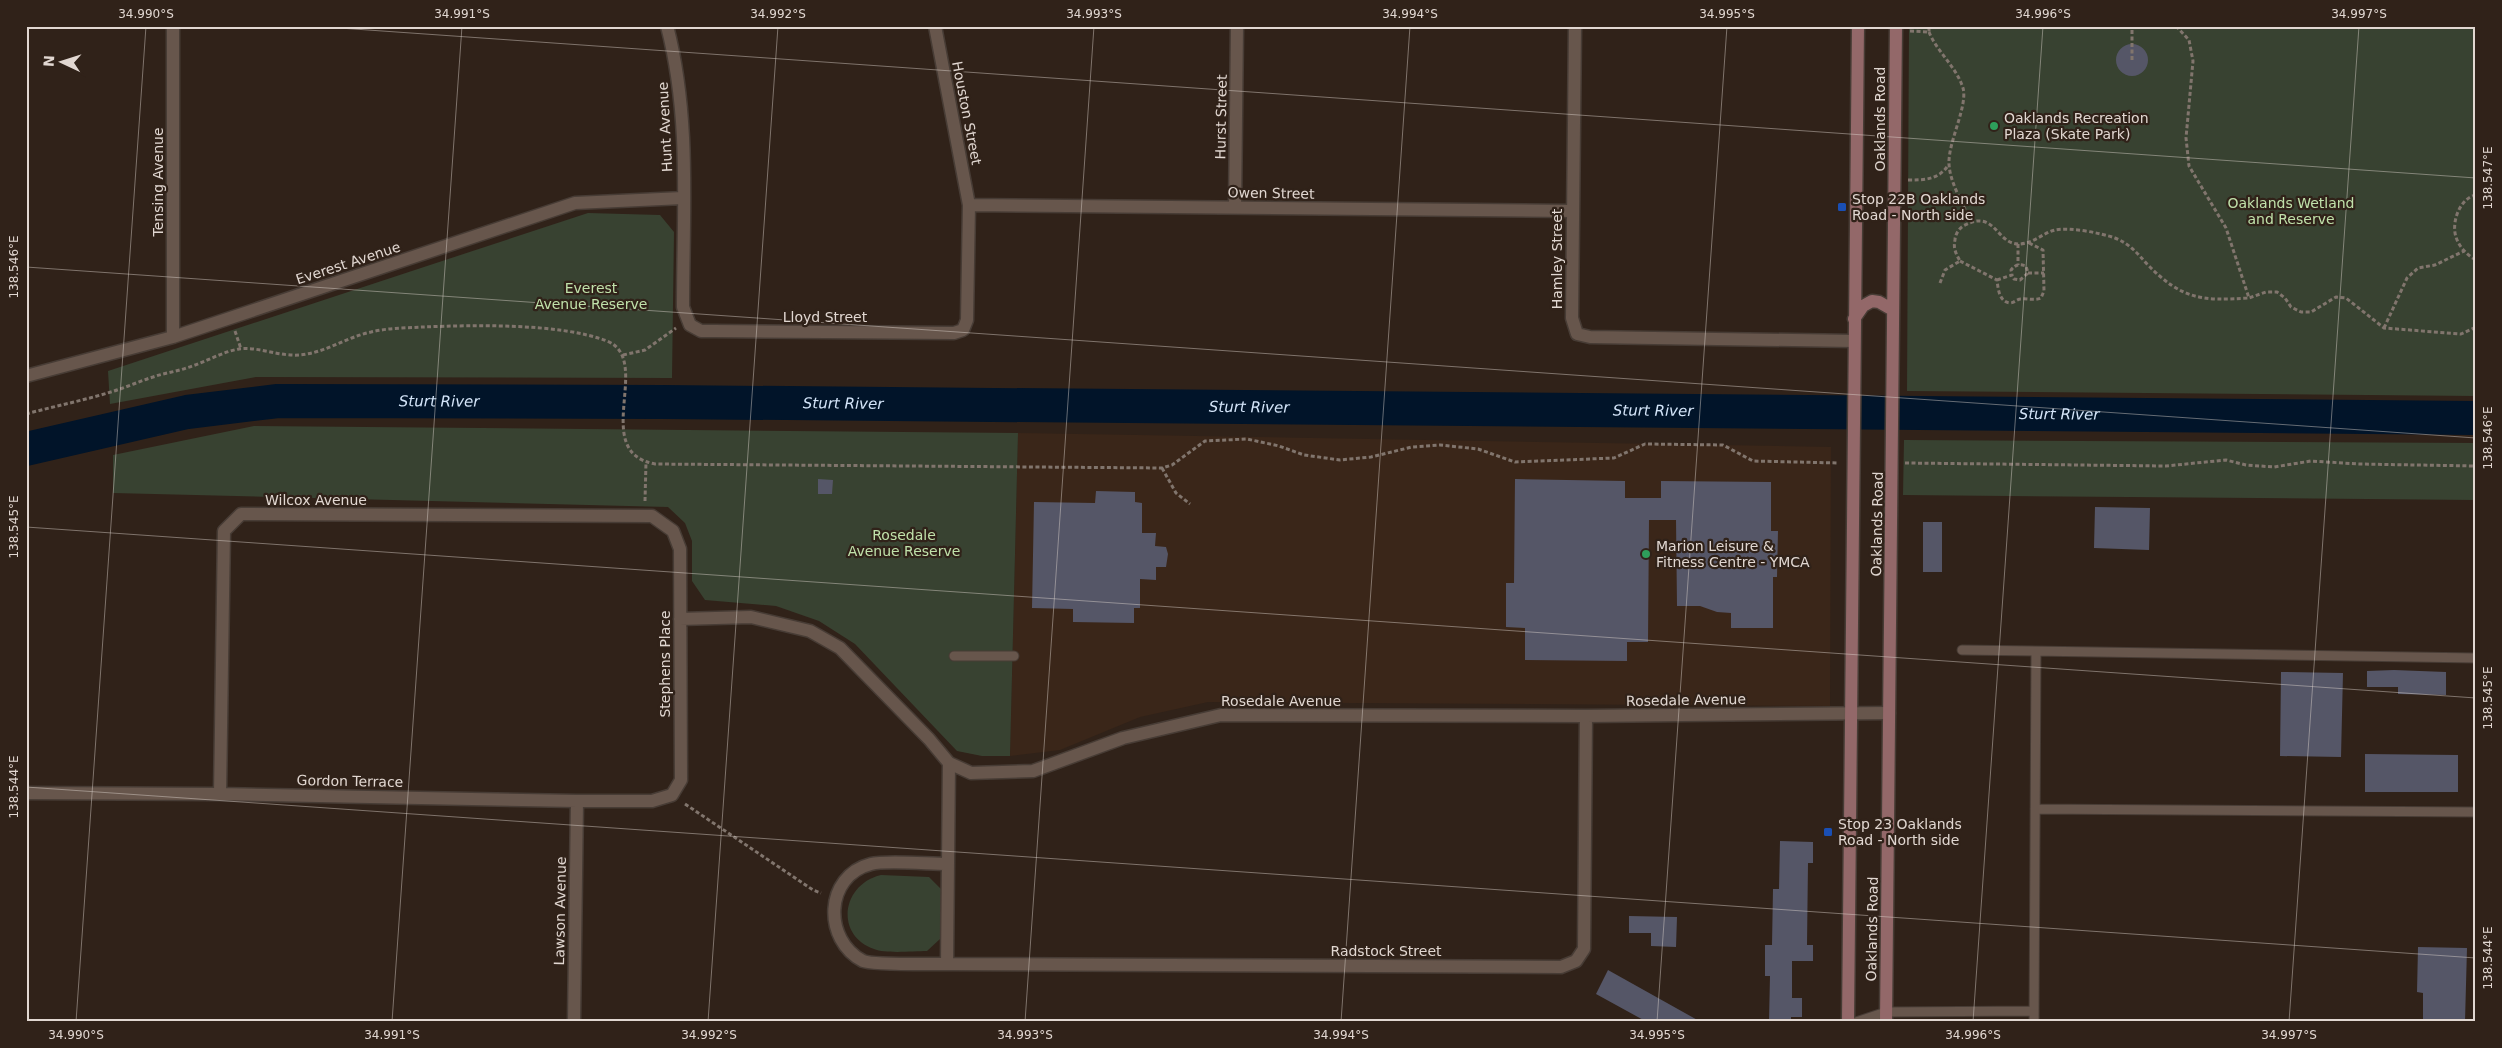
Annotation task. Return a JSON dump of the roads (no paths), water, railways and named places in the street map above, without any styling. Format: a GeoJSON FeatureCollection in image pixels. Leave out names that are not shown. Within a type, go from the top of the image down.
{"type":"FeatureCollection","features":[{"type":"Feature","properties":{"kind":"main road","name":"Oaklands Road"},"geometry":{"type":"LineString","coordinates":[[1848,1022],[1852,713],[1847,463],[1854,341],[1858,26]]}},
{"type":"Feature","properties":{"kind":"main road","name":"Oaklands Road"},"geometry":{"type":"LineString","coordinates":[[1886,1017],[1889,713],[1896,463],[1893,310],[1896,28]]}},
{"type":"Feature","properties":{"kind":"main road"},"geometry":{"type":"LineString","coordinates":[[1854,319],[1863,306],[1872,301],[1879,302],[1893,310]]}},
{"type":"Feature","properties":{"kind":"street","name":"Tensing Avenue"},"geometry":{"type":"LineString","coordinates":[[173,26],[173,337]]}},
{"type":"Feature","properties":{"kind":"street","name":"Hunt Avenue"},"geometry":{"type":"LineString","coordinates":[[667,26],[677,64],[683,118],[683,198]]}},
{"type":"Feature","properties":{"kind":"street","name":"Houston Street"},"geometry":{"type":"LineString","coordinates":[[935,26],[969,205]]}},
{"type":"Feature","properties":{"kind":"street","name":"Hurst Street"},"geometry":{"type":"LineString","coordinates":[[1235,207],[1237,26]]}},
{"type":"Feature","properties":{"kind":"street","name":"Hamley Street"},"geometry":{"type":"LineString","coordinates":[[1575,26],[1572,318],[1577,334],[1590,337],[1854,341]]}},
{"type":"Feature","properties":{"kind":"street","name":"Everest Avenue"},"geometry":{"type":"LineString","coordinates":[[26,376],[173,337],[575,203],[683,198]]}},
{"type":"Feature","properties":{"kind":"street","name":"Lloyd Street"},"geometry":{"type":"LineString","coordinates":[[683,198],[683,307],[690,326],[700,331],[954,333],[963,330],[967,320],[969,205]]}},
{"type":"Feature","properties":{"kind":"street","name":"Owen Street"},"geometry":{"type":"LineString","coordinates":[[969,205],[1572,211]]}},
{"type":"Feature","properties":{"kind":"street","name":"Wilcox Avenue"},"geometry":{"type":"LineString","coordinates":[[220,794],[224,531],[241,514],[652,516],[674,531]]}},
{"type":"Feature","properties":{"kind":"street","name":"Stephens Place"},"geometry":{"type":"LineString","coordinates":[[672,795],[681,780],[680,549],[674,531]]}},
{"type":"Feature","properties":{"kind":"street","name":"Rosedale Avenue"},"geometry":{"type":"LineString","coordinates":[[680,619],[751,617],[810,630],[840,648],[929,739],[949,763],[971,773],[1033,771],[1123,738],[1221,715],[1586,716],[1889,713]]}},
{"type":"Feature","properties":{"kind":"street","name":"Radstock Street"},"geometry":{"type":"LineString","coordinates":[[947,864],[872,863],[857,869],[839,887],[832,913],[837,933],[846,950],[865,962],[947,964],[1561,967],[1576,961],[1584,949],[1586,716]]}},
{"type":"Feature","properties":{"kind":"street"},"geometry":{"type":"LineString","coordinates":[[947,964],[949,763]]}},
{"type":"Feature","properties":{"kind":"street","name":"Gordon Terrace"},"geometry":{"type":"LineString","coordinates":[[26,793],[220,794],[576,801],[652,801],[672,795]]}},
{"type":"Feature","properties":{"kind":"street","name":"Lawson Avenue"},"geometry":{"type":"LineString","coordinates":[[574,1022],[576,801]]}},
{"type":"Feature","properties":{"kind":"lane"},"geometry":{"type":"LineString","coordinates":[[1962,650],[2476,658]]}},
{"type":"Feature","properties":{"kind":"lane"},"geometry":{"type":"LineString","coordinates":[[2034,1022],[2036,652]]}},
{"type":"Feature","properties":{"kind":"lane"},"geometry":{"type":"LineString","coordinates":[[954,656],[1014,656]]}},
{"type":"Feature","properties":{"kind":"lane"},"geometry":{"type":"LineString","coordinates":[[2035,809],[2476,812]]}},
{"type":"Feature","properties":{"kind":"lane"},"geometry":{"type":"LineString","coordinates":[[1856,1022],[1886,1017],[2034,1011]]}},
{"type":"Feature","properties":{"kind":"waterway","name":"Sturt River"},"geometry":{"type":"LineString","coordinates":[[26,449],[187,412],[278,401],[663,402],[2476,418]]}},
{"type":"Feature","properties":{"kind":"place","name":"Oaklands Recreation Plaza (Skate Park)"},"geometry":{"type":"Point","coordinates":[1994,126]}},
{"type":"Feature","properties":{"kind":"place","name":"Stop 22B Oaklands Road - North side"},"geometry":{"type":"Point","coordinates":[1842,207]}},
{"type":"Feature","properties":{"kind":"place","name":"Marion Leisure & Fitness Centre - YMCA"},"geometry":{"type":"Point","coordinates":[1646,554]}},
{"type":"Feature","properties":{"kind":"place","name":"Stop 23 Oaklands Road - North side"},"geometry":{"type":"Point","coordinates":[1828,832]}},
{"type":"Feature","properties":{"kind":"park label","name":"Oaklands Wetland and Reserve"},"geometry":{"type":"Point","coordinates":[2291,212]}},
{"type":"Feature","properties":{"kind":"park label","name":"Everest Avenue Reserve"},"geometry":{"type":"Point","coordinates":[591,296]}},
{"type":"Feature","properties":{"kind":"park label","name":"Rosedale Avenue Reserve"},"geometry":{"type":"Point","coordinates":[904,544]}}]}
